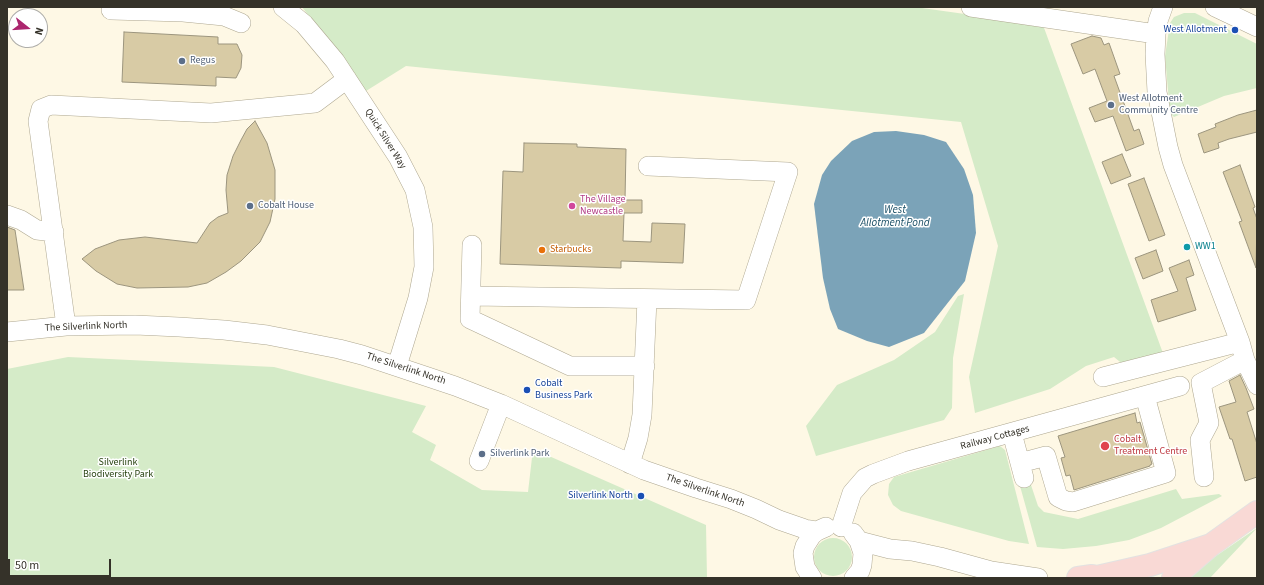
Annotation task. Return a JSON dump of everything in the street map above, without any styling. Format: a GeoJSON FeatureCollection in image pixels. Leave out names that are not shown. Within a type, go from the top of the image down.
{"type":"FeatureCollection","features":[{"type":"Feature","properties":{"kind":"main road"},"geometry":{"type":"LineString","coordinates":[[1173,578],[1211,545],[1257,512]]}},
{"type":"Feature","properties":{"kind":"main road"},"geometry":{"type":"LineString","coordinates":[[1092,578],[1144,566],[1211,545]]}},
{"type":"Feature","properties":{"kind":"street","name":"Quick Silver Way"},"geometry":{"type":"LineString","coordinates":[[283,7],[304,24],[335,61],[398,157],[415,190],[423,226],[424,267],[422,282],[397,366]]}},
{"type":"Feature","properties":{"kind":"street"},"geometry":{"type":"LineString","coordinates":[[971,7],[1156,34]]}},
{"type":"Feature","properties":{"kind":"street"},"geometry":{"type":"LineString","coordinates":[[1163,7],[1158,20],[1155,54],[1157,92],[1168,147],[1242,351],[1257,385]]}},
{"type":"Feature","properties":{"kind":"street"},"geometry":{"type":"LineString","coordinates":[[1215,7],[1257,28]]}},
{"type":"Feature","properties":{"kind":"street"},"geometry":{"type":"LineString","coordinates":[[111,10],[183,9],[224,16],[242,23]]}},
{"type":"Feature","properties":{"kind":"street"},"geometry":{"type":"LineString","coordinates":[[66,326],[38,121],[41,109],[51,105],[211,113],[315,103],[347,79]]}},
{"type":"Feature","properties":{"kind":"street"},"geometry":{"type":"LineString","coordinates":[[471,296],[746,300],[788,172],[648,166]]}},
{"type":"Feature","properties":{"kind":"street"},"geometry":{"type":"LineString","coordinates":[[7,215],[21,220],[37,230],[54,232]]}},
{"type":"Feature","properties":{"kind":"street"},"geometry":{"type":"LineString","coordinates":[[472,246],[470,319],[570,366],[645,366]]}},
{"type":"Feature","properties":{"kind":"street"},"geometry":{"type":"LineString","coordinates":[[630,464],[638,438],[642,415],[645,366],[646,299]]}},
{"type":"Feature","properties":{"kind":"street","name":"The Silverlink North"},"geometry":{"type":"LineString","coordinates":[[7,332],[66,326],[135,325],[224,330],[267,335],[362,355],[455,386],[501,404],[630,464],[696,488],[732,498],[779,520],[805,529],[817,531]]}},
{"type":"Feature","properties":{"kind":"street"},"geometry":{"type":"LineString","coordinates":[[1103,377],[1242,351]]}},
{"type":"Feature","properties":{"kind":"street"},"geometry":{"type":"LineString","coordinates":[[1204,477],[1200,440],[1209,424],[1201,383],[1242,351]]}},
{"type":"Feature","properties":{"kind":"street","name":"Railway Cottages"},"geometry":{"type":"LineString","coordinates":[[841,527],[852,493],[865,478],[908,462],[1180,386]]}},
{"type":"Feature","properties":{"kind":"street"},"geometry":{"type":"LineString","coordinates":[[1012,433],[1022,470],[1046,456],[1058,497],[1066,501],[1073,502],[1166,473],[1145,396]]}},
{"type":"Feature","properties":{"kind":"street"},"geometry":{"type":"LineString","coordinates":[[479,461],[501,404]]}},
{"type":"Feature","properties":{"kind":"street","name":"The Silverlink North"},"geometry":{"type":"LineString","coordinates":[[779,520],[791,533],[803,553],[805,566],[812,578]]}},
{"type":"Feature","properties":{"kind":"street"},"geometry":{"type":"LineString","coordinates":[[803,553],[808,540],[817,531],[829,526],[841,527],[852,532],[860,541],[863,553],[858,571]]}},
{"type":"Feature","properties":{"kind":"street"},"geometry":{"type":"LineString","coordinates":[[860,541],[940,557],[995,575],[1038,578]]}},
{"type":"Feature","properties":{"kind":"street"},"geometry":{"type":"LineString","coordinates":[[858,571],[880,553],[890,548]]}},
{"type":"Feature","properties":{"kind":"green space"},"geometry":{"type":"Polygon","coordinates":[[[302,7],[915,7],[1043,25],[1164,356],[1125,366],[1114,357],[1086,366],[1050,389],[975,413],[969,377],[998,246],[961,122],[406,66],[366,91],[302,7]]]}},
{"type":"Feature","properties":{"kind":"green space"},"geometry":{"type":"Polygon","coordinates":[[[1184,13],[1195,13],[1257,44],[1257,88],[1224,96],[1174,117],[1170,113],[1165,56],[1170,23],[1174,17],[1184,13]]]}},
{"type":"Feature","properties":{"kind":"green space"},"geometry":{"type":"Polygon","coordinates":[[[964,294],[953,358],[952,408],[944,420],[816,456],[806,426],[837,385],[894,360],[935,332],[958,296],[964,294]]]}},
{"type":"Feature","properties":{"kind":"green space","name":"Silverlink Biodiversity Park"},"geometry":{"type":"Polygon","coordinates":[[[68,357],[274,367],[426,406],[412,432],[436,445],[430,460],[482,490],[528,492],[533,449],[706,525],[707,578],[7,578],[7,369],[68,357]]]}},
{"type":"Feature","properties":{"kind":"green space"},"geometry":{"type":"Polygon","coordinates":[[[1000,446],[1005,450],[1029,544],[1009,541],[901,511],[893,505],[888,495],[889,484],[894,477],[1000,446]]]}},
{"type":"Feature","properties":{"kind":"green space"},"geometry":{"type":"Polygon","coordinates":[[[1029,479],[1038,506],[1044,512],[1078,519],[1176,489],[1182,499],[1219,494],[1222,496],[1161,528],[1129,540],[1096,546],[1063,549],[1037,547],[1020,486],[1029,479]]]}},
{"type":"Feature","properties":{"kind":"green space"},"geometry":{"type":"Polygon","coordinates":[[[1257,528],[1210,578],[1185,578],[1213,558],[1257,528]]]}},
{"type":"Feature","properties":{"kind":"green space"},"geometry":{"type":"Polygon","coordinates":[[[833,538],[846,544],[852,557],[846,570],[833,576],[820,570],[814,557],[820,544],[833,538]]]}},
{"type":"Feature","properties":{"kind":"water","name":"West Allotment Pond"},"geometry":{"type":"Polygon","coordinates":[[[896,131],[924,135],[946,142],[964,169],[973,195],[976,233],[965,281],[924,333],[889,347],[867,341],[838,329],[830,309],[823,278],[814,204],[822,175],[831,161],[852,141],[874,132],[896,131]]]}},
{"type":"Feature","properties":{"kind":"building","name":"Regus"},"geometry":{"type":"Polygon","coordinates":[[[124,32],[218,37],[218,44],[237,44],[242,55],[241,68],[236,78],[216,77],[216,86],[122,82],[124,32]]]}},
{"type":"Feature","properties":{"kind":"building"},"geometry":{"type":"Polygon","coordinates":[[[1092,36],[1101,38],[1104,45],[1109,43],[1120,74],[1114,76],[1134,131],[1139,129],[1144,144],[1126,151],[1113,116],[1095,122],[1089,108],[1107,101],[1095,69],[1083,74],[1071,44],[1092,36]]]}},
{"type":"Feature","properties":{"kind":"building"},"geometry":{"type":"Polygon","coordinates":[[[1257,110],[1257,132],[1218,143],[1219,148],[1204,153],[1198,134],[1216,127],[1215,124],[1238,115],[1257,110]]]}},
{"type":"Feature","properties":{"kind":"building","name":"Cobalt House"},"geometry":{"type":"Polygon","coordinates":[[[255,121],[267,143],[275,170],[275,199],[270,222],[260,242],[241,261],[207,283],[188,287],[137,288],[117,284],[96,271],[82,259],[95,249],[119,240],[145,237],[197,243],[210,223],[218,217],[228,213],[226,190],[227,175],[233,156],[241,140],[247,129],[255,121]]]}},
{"type":"Feature","properties":{"kind":"building","name":"The Village Newcastle"},"geometry":{"type":"Polygon","coordinates":[[[524,143],[577,144],[577,147],[626,149],[625,200],[642,200],[642,213],[624,213],[623,241],[651,242],[652,223],[685,224],[683,263],[621,261],[621,268],[500,264],[503,171],[523,172],[524,143]]]}},
{"type":"Feature","properties":{"kind":"building"},"geometry":{"type":"Polygon","coordinates":[[[1122,154],[1131,176],[1111,184],[1102,162],[1122,154]]]}},
{"type":"Feature","properties":{"kind":"building"},"geometry":{"type":"Polygon","coordinates":[[[1240,165],[1255,207],[1253,208],[1257,219],[1256,268],[1239,222],[1242,221],[1223,172],[1240,165]]]}},
{"type":"Feature","properties":{"kind":"building"},"geometry":{"type":"Polygon","coordinates":[[[1144,178],[1165,235],[1149,241],[1128,184],[1144,178]]]}},
{"type":"Feature","properties":{"kind":"building"},"geometry":{"type":"Polygon","coordinates":[[[7,227],[15,230],[24,290],[7,290],[7,227]]]}},
{"type":"Feature","properties":{"kind":"building"},"geometry":{"type":"Polygon","coordinates":[[[1156,250],[1163,271],[1143,279],[1135,258],[1156,250]]]}},
{"type":"Feature","properties":{"kind":"building"},"geometry":{"type":"Polygon","coordinates":[[[1189,260],[1194,275],[1186,278],[1196,310],[1158,322],[1151,300],[1178,291],[1169,268],[1189,260]]]}},
{"type":"Feature","properties":{"kind":"building"},"geometry":{"type":"Polygon","coordinates":[[[1240,375],[1254,409],[1247,412],[1257,444],[1257,477],[1245,481],[1232,439],[1230,439],[1219,407],[1236,402],[1229,381],[1240,375]]]}},
{"type":"Feature","properties":{"kind":"building","name":"Cobalt Treatment Centre"},"geometry":{"type":"Polygon","coordinates":[[[1135,413],[1137,423],[1140,422],[1152,464],[1150,466],[1074,490],[1070,475],[1066,476],[1061,458],[1065,457],[1058,436],[1135,413]]]}},
{"type":"Feature","properties":{"kind":"place","name":"West Allotment"},"geometry":{"type":"Point","coordinates":[1235,30]}},
{"type":"Feature","properties":{"kind":"place","name":"Regus"},"geometry":{"type":"Point","coordinates":[182,61]}},
{"type":"Feature","properties":{"kind":"place","name":"West Allotment Community Centre"},"geometry":{"type":"Point","coordinates":[1111,105]}},
{"type":"Feature","properties":{"kind":"place","name":"Cobalt House"},"geometry":{"type":"Point","coordinates":[250,206]}},
{"type":"Feature","properties":{"kind":"place","name":"The Village Newcastle"},"geometry":{"type":"Point","coordinates":[572,206]}},
{"type":"Feature","properties":{"kind":"place","name":"WW1"},"geometry":{"type":"Point","coordinates":[1187,247]}},
{"type":"Feature","properties":{"kind":"place","name":"Starbucks"},"geometry":{"type":"Point","coordinates":[542,250]}},
{"type":"Feature","properties":{"kind":"place","name":"Cobalt Business Park"},"geometry":{"type":"Point","coordinates":[527,390]}},
{"type":"Feature","properties":{"kind":"place","name":"Cobalt Treatment Centre"},"geometry":{"type":"Point","coordinates":[1105,446]}},
{"type":"Feature","properties":{"kind":"place","name":"Silverlink Park"},"geometry":{"type":"Point","coordinates":[482,454]}},
{"type":"Feature","properties":{"kind":"place","name":"Silverlink North"},"geometry":{"type":"Point","coordinates":[641,496]}}]}
